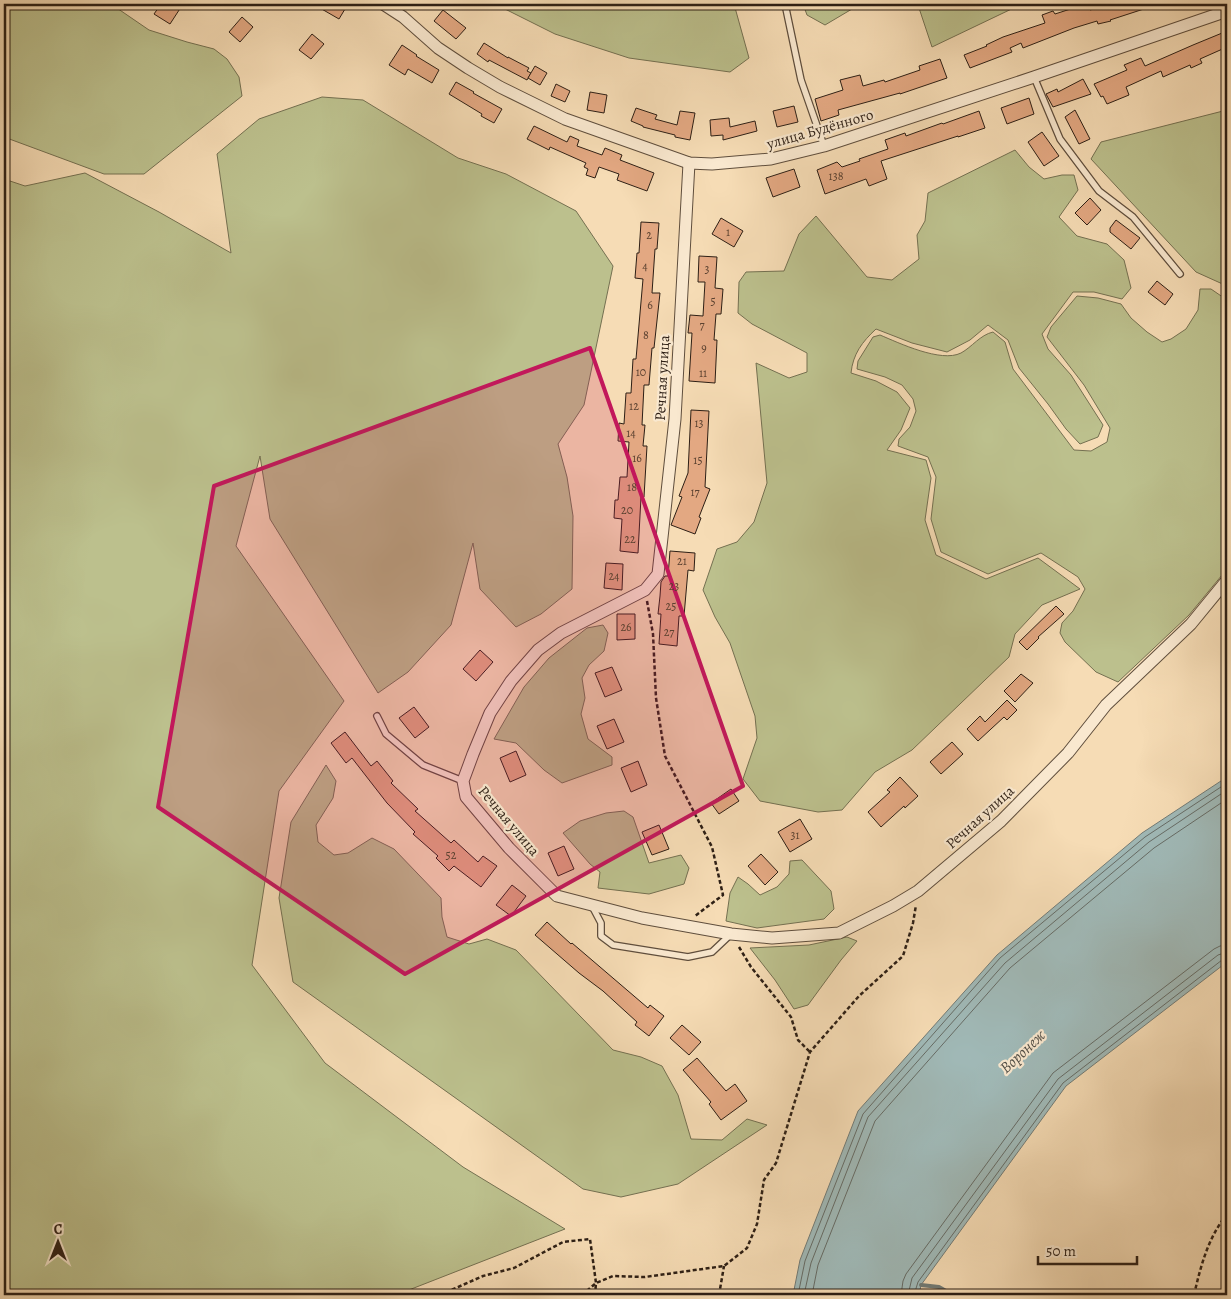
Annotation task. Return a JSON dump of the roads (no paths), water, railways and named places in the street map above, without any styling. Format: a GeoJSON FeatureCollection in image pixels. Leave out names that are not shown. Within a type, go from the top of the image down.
{"type":"FeatureCollection","features":[{"type":"Feature","properties":{"kind":"street","name":"улица Будённого"},"geometry":{"type":"LineString","coordinates":[[383,4],[403,18],[438,48],[468,68],[500,87],[565,119],[689,162],[712,164],[771,159],[824,146],[1227,11]]}},
{"type":"Feature","properties":{"kind":"street","name":"Речная улица"},"geometry":{"type":"LineString","coordinates":[[689,162],[675,419],[658,574],[646,590],[561,633],[538,650],[511,681],[490,713],[463,781],[466,798],[509,848],[557,896],[642,918],[731,934],[772,938],[839,933],[893,906],[918,891],[1001,821],[1068,753],[1106,706],[1191,624],[1227,580]]}},
{"type":"Feature","properties":{"kind":"lane"},"geometry":{"type":"LineString","coordinates":[[785,4],[801,80],[824,146]]}},
{"type":"Feature","properties":{"kind":"lane"},"geometry":{"type":"LineString","coordinates":[[1034,77],[1060,139],[1099,191],[1133,217],[1180,274]]}},
{"type":"Feature","properties":{"kind":"lane"},"geometry":{"type":"LineString","coordinates":[[377,716],[386,734],[423,765],[463,781]]}},
{"type":"Feature","properties":{"kind":"lane"},"geometry":{"type":"LineString","coordinates":[[592,906],[601,923],[602,936],[613,945],[688,957],[712,952],[731,934]]}},
{"type":"Feature","properties":{"kind":"water","name":"Воронеж"},"geometry":{"type":"Polygon","coordinates":[[[1227,777],[1227,962],[1066,1086],[921,1285],[919,1295],[793,1295],[800,1260],[858,1111],[997,955],[1142,833],[1227,777]]]}},
{"type":"Feature","properties":{"kind":"waterway"},"geometry":{"type":"LineString","coordinates":[[921,1285],[939,1287],[953,1295]]}}]}
